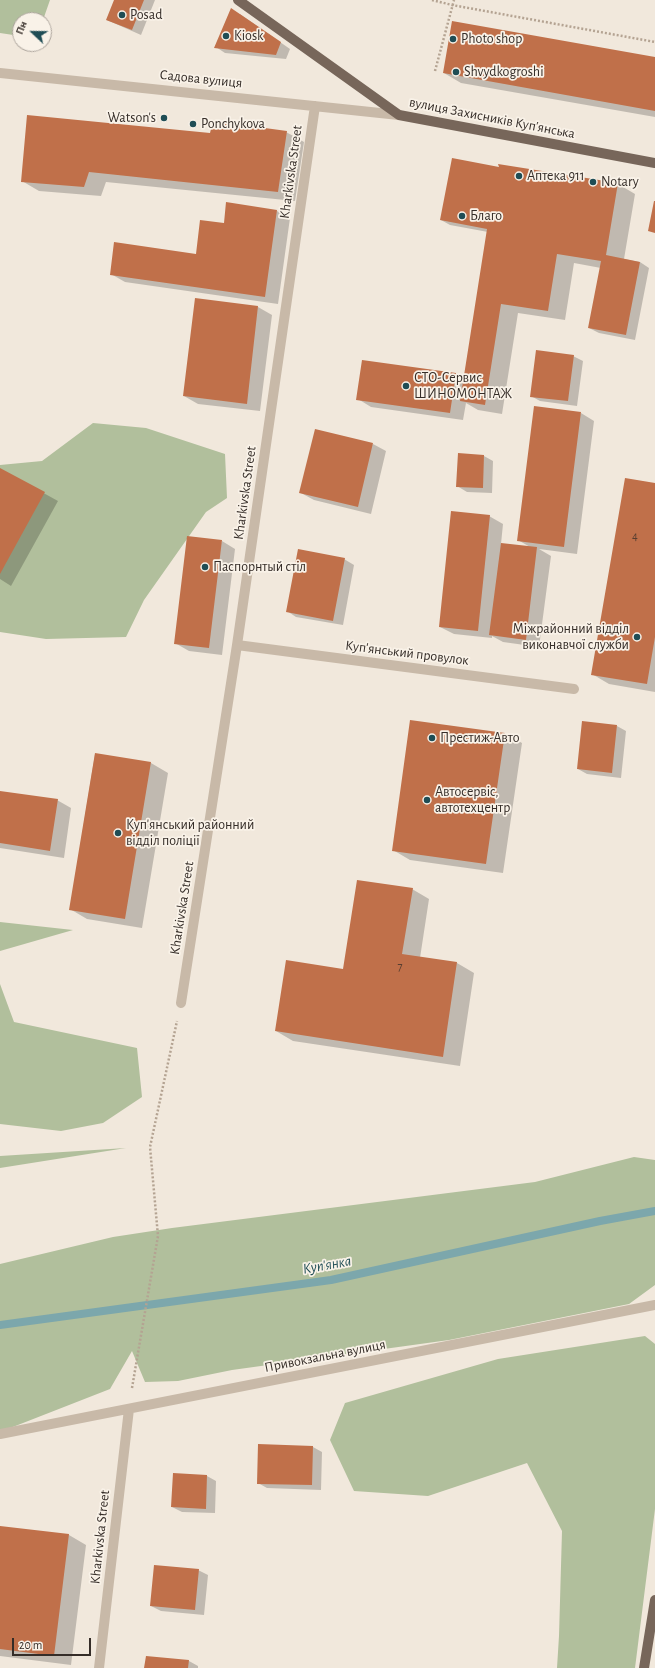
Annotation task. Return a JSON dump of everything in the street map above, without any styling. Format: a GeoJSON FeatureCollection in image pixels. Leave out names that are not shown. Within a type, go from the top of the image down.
{"type":"FeatureCollection","features":[{"type":"Feature","properties":{"kind":"main road","name":"вулиця Захисників Куп'янська"},"geometry":{"type":"LineString","coordinates":[[238,0],[399,115],[655,163]]}},
{"type":"Feature","properties":{"kind":"main road"},"geometry":{"type":"LineString","coordinates":[[644,1668],[655,1600]]}},
{"type":"Feature","properties":{"kind":"street","name":"Садова вулиця"},"geometry":{"type":"LineString","coordinates":[[0,73],[399,115]]}},
{"type":"Feature","properties":{"kind":"street","name":"Kharkivska Street"},"geometry":{"type":"LineString","coordinates":[[181,1003],[236,645],[315,106]]}},
{"type":"Feature","properties":{"kind":"street","name":"Куп'янський провулок"},"geometry":{"type":"LineString","coordinates":[[236,645],[574,689]]}},
{"type":"Feature","properties":{"kind":"street","name":"Привокзальна вулиця"},"geometry":{"type":"LineString","coordinates":[[0,1434],[655,1305]]}},
{"type":"Feature","properties":{"kind":"street","name":"Kharkivska Street"},"geometry":{"type":"LineString","coordinates":[[99,1668],[129,1408]]}},
{"type":"Feature","properties":{"kind":"path"},"geometry":{"type":"LineString","coordinates":[[432,0],[452,5],[655,42]]}},
{"type":"Feature","properties":{"kind":"path"},"geometry":{"type":"LineString","coordinates":[[435,71],[454,0]]}},
{"type":"Feature","properties":{"kind":"path"},"geometry":{"type":"LineString","coordinates":[[129,1408],[158,1236],[150,1147],[181,1003]]}},
{"type":"Feature","properties":{"kind":"green space"},"geometry":{"type":"Polygon","coordinates":[[[0,0],[50,0],[46,12],[12,12],[12,35],[0,33],[0,0]]]}},
{"type":"Feature","properties":{"kind":"green space"},"geometry":{"type":"Polygon","coordinates":[[[93,423],[146,428],[225,454],[227,498],[206,512],[144,600],[126,637],[46,639],[0,632],[0,465],[42,461],[93,423]]]}},
{"type":"Feature","properties":{"kind":"green space"},"geometry":{"type":"Polygon","coordinates":[[[0,922],[73,930],[0,951],[0,922]]]}},
{"type":"Feature","properties":{"kind":"green space"},"geometry":{"type":"Polygon","coordinates":[[[0,984],[14,1022],[137,1048],[142,1097],[103,1123],[61,1131],[0,1124],[0,984]]]}},
{"type":"Feature","properties":{"kind":"green space"},"geometry":{"type":"Polygon","coordinates":[[[126,1148],[0,1168],[0,1156],[126,1148]]]}},
{"type":"Feature","properties":{"kind":"green space"},"geometry":{"type":"Polygon","coordinates":[[[634,1157],[655,1160],[655,1285],[629,1304],[449,1340],[232,1370],[178,1381],[145,1382],[132,1351],[110,1389],[0,1432],[0,1264],[113,1237],[172,1228],[535,1182],[634,1157]]]}},
{"type":"Feature","properties":{"kind":"green space"},"geometry":{"type":"Polygon","coordinates":[[[645,1336],[655,1344],[655,1509],[635,1668],[557,1668],[562,1531],[527,1463],[428,1496],[354,1491],[330,1440],[345,1403],[498,1359],[645,1336]]]}},
{"type":"Feature","properties":{"kind":"building"},"geometry":{"type":"Polygon","coordinates":[[[114,0],[144,0],[132,30],[106,20],[114,0]]]}},
{"type":"Feature","properties":{"kind":"building"},"geometry":{"type":"Polygon","coordinates":[[[231,8],[281,42],[276,55],[214,48],[231,8]]]}},
{"type":"Feature","properties":{"kind":"building"},"geometry":{"type":"Polygon","coordinates":[[[452,21],[655,57],[655,111],[443,73],[452,21]]]}},
{"type":"Feature","properties":{"kind":"building"},"geometry":{"type":"Polygon","coordinates":[[[27,115],[210,133],[213,121],[287,131],[278,192],[89,172],[84,187],[21,182],[27,115]]]}},
{"type":"Feature","properties":{"kind":"building"},"geometry":{"type":"Polygon","coordinates":[[[452,158],[499,167],[498,164],[618,183],[606,255],[640,262],[626,335],[588,328],[601,261],[557,254],[548,311],[501,304],[485,405],[460,401],[487,229],[440,220],[452,158]]]}},
{"type":"Feature","properties":{"kind":"building"},"geometry":{"type":"Polygon","coordinates":[[[655,201],[655,233],[648,231],[655,201]]]}},
{"type":"Feature","properties":{"kind":"building"},"geometry":{"type":"Polygon","coordinates":[[[226,202],[277,210],[265,297],[110,275],[114,242],[196,254],[200,220],[224,223],[226,202]]]}},
{"type":"Feature","properties":{"kind":"building"},"geometry":{"type":"Polygon","coordinates":[[[195,298],[258,306],[247,404],[183,396],[195,298]]]}},
{"type":"Feature","properties":{"kind":"building"},"geometry":{"type":"Polygon","coordinates":[[[536,350],[574,355],[568,401],[530,397],[536,350]]]}},
{"type":"Feature","properties":{"kind":"building","name":"СТО-Сервис ШИНОМОНТАЖ"},"geometry":{"type":"Polygon","coordinates":[[[362,360],[456,373],[450,413],[356,400],[362,360]]]}},
{"type":"Feature","properties":{"kind":"building"},"geometry":{"type":"Polygon","coordinates":[[[534,406],[581,412],[564,547],[517,541],[534,406]]]}},
{"type":"Feature","properties":{"kind":"building"},"geometry":{"type":"Polygon","coordinates":[[[315,429],[373,443],[358,507],[299,493],[315,429]]]}},
{"type":"Feature","properties":{"kind":"building"},"geometry":{"type":"Polygon","coordinates":[[[458,453],[484,455],[483,488],[456,487],[458,453]]]}},
{"type":"Feature","properties":{"kind":"building"},"geometry":{"type":"Polygon","coordinates":[[[0,468],[45,492],[0,574],[0,468]]]}},
{"type":"Feature","properties":{"kind":"building"},"geometry":{"type":"Polygon","coordinates":[[[625,478],[655,483],[655,637],[647,684],[591,675],[625,478]]]}},
{"type":"Feature","properties":{"kind":"building"},"geometry":{"type":"Polygon","coordinates":[[[451,511],[490,515],[478,631],[439,627],[451,511]]]}},
{"type":"Feature","properties":{"kind":"building"},"geometry":{"type":"Polygon","coordinates":[[[187,536],[222,540],[209,648],[174,644],[187,536]]]}},
{"type":"Feature","properties":{"kind":"building"},"geometry":{"type":"Polygon","coordinates":[[[501,543],[537,547],[526,640],[489,635],[501,543]]]}},
{"type":"Feature","properties":{"kind":"building"},"geometry":{"type":"Polygon","coordinates":[[[298,549],[345,558],[333,621],[286,612],[298,549]]]}},
{"type":"Feature","properties":{"kind":"building"},"geometry":{"type":"Polygon","coordinates":[[[410,720],[505,733],[486,864],[392,851],[410,720]]]}},
{"type":"Feature","properties":{"kind":"building"},"geometry":{"type":"Polygon","coordinates":[[[582,721],[617,725],[612,773],[577,769],[582,721]]]}},
{"type":"Feature","properties":{"kind":"building"},"geometry":{"type":"Polygon","coordinates":[[[95,753],[151,762],[125,919],[69,910],[95,753]]]}},
{"type":"Feature","properties":{"kind":"building"},"geometry":{"type":"Polygon","coordinates":[[[0,791],[58,799],[50,851],[0,843],[0,791]]]}},
{"type":"Feature","properties":{"kind":"building"},"geometry":{"type":"Polygon","coordinates":[[[357,880],[413,888],[402,954],[457,962],[443,1057],[275,1031],[286,960],[343,969],[357,880]]]}},
{"type":"Feature","properties":{"kind":"building"},"geometry":{"type":"Polygon","coordinates":[[[258,1444],[313,1446],[312,1485],[257,1484],[258,1444]]]}},
{"type":"Feature","properties":{"kind":"building"},"geometry":{"type":"Polygon","coordinates":[[[173,1473],[207,1475],[206,1509],[171,1507],[173,1473]]]}},
{"type":"Feature","properties":{"kind":"building"},"geometry":{"type":"Polygon","coordinates":[[[0,1526],[69,1534],[54,1656],[0,1649],[0,1526]]]}},
{"type":"Feature","properties":{"kind":"building"},"geometry":{"type":"Polygon","coordinates":[[[154,1565],[199,1569],[195,1610],[150,1606],[154,1565]]]}},
{"type":"Feature","properties":{"kind":"building"},"geometry":{"type":"Polygon","coordinates":[[[146,1656],[189,1660],[188,1668],[144,1668],[146,1656]]]}},
{"type":"Feature","properties":{"kind":"waterway","name":"Куп'янка"},"geometry":{"type":"LineString","coordinates":[[0,1325],[331,1280],[600,1221],[655,1211]]}},
{"type":"Feature","properties":{"kind":"place","name":"Posad"},"geometry":{"type":"Point","coordinates":[122,15]}},
{"type":"Feature","properties":{"kind":"place","name":"Kiosk"},"geometry":{"type":"Point","coordinates":[226,36]}},
{"type":"Feature","properties":{"kind":"place","name":"Photo shop"},"geometry":{"type":"Point","coordinates":[453,39]}},
{"type":"Feature","properties":{"kind":"place","name":"Shvydkogroshi"},"geometry":{"type":"Point","coordinates":[456,72]}},
{"type":"Feature","properties":{"kind":"place","name":"Watson's"},"geometry":{"type":"Point","coordinates":[164,118]}},
{"type":"Feature","properties":{"kind":"place","name":"Ponchykova"},"geometry":{"type":"Point","coordinates":[193,124]}},
{"type":"Feature","properties":{"kind":"place","name":"Аптека 911"},"geometry":{"type":"Point","coordinates":[519,176]}},
{"type":"Feature","properties":{"kind":"place","name":"Notary"},"geometry":{"type":"Point","coordinates":[593,182]}},
{"type":"Feature","properties":{"kind":"place","name":"Благо"},"geometry":{"type":"Point","coordinates":[462,216]}},
{"type":"Feature","properties":{"kind":"place","name":"СТО-Сервис ШИНОМОНТАЖ"},"geometry":{"type":"Point","coordinates":[406,386]}},
{"type":"Feature","properties":{"kind":"place","name":"Паспорнтый стіл"},"geometry":{"type":"Point","coordinates":[205,567]}},
{"type":"Feature","properties":{"kind":"place","name":"Міжрайонний відділ виконавчої служби"},"geometry":{"type":"Point","coordinates":[637,637]}},
{"type":"Feature","properties":{"kind":"place","name":"Престиж-Авто"},"geometry":{"type":"Point","coordinates":[432,738]}},
{"type":"Feature","properties":{"kind":"place","name":"Автосервіс, автотехцентр"},"geometry":{"type":"Point","coordinates":[427,800]}},
{"type":"Feature","properties":{"kind":"place","name":"Куп'янський районний відділ поліції"},"geometry":{"type":"Point","coordinates":[118,833]}}]}
